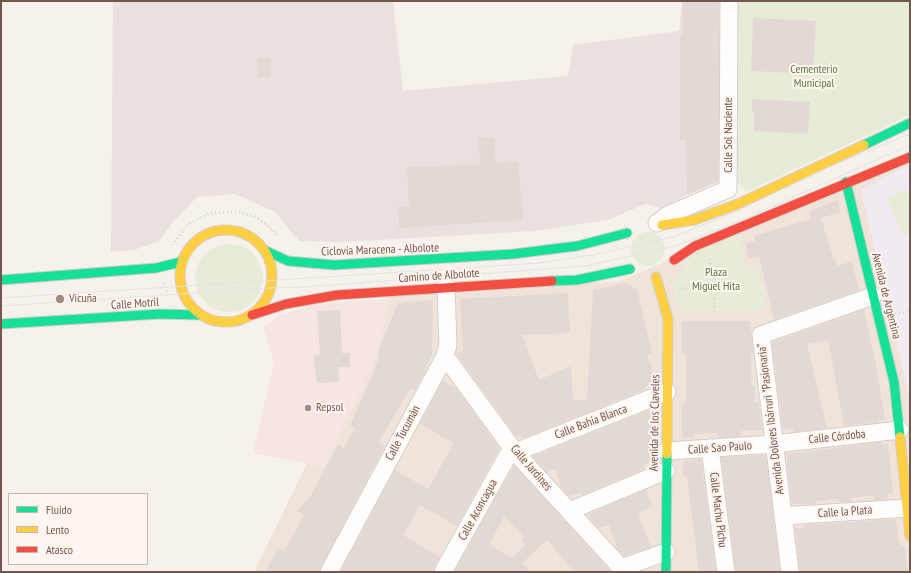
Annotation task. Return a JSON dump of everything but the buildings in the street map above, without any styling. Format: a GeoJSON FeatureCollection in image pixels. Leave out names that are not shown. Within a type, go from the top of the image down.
{"type":"FeatureCollection","features":[{"type":"Feature","properties":{"kind":"street","name":"Calle Sol Naciente"},"geometry":{"type":"LineString","coordinates":[[659,226],[668,215],[728,189],[729,1]]}},
{"type":"Feature","properties":{"kind":"street"},"geometry":{"type":"LineString","coordinates":[[659,226],[694,220],[738,204],[910,123]]}},
{"type":"Feature","properties":{"kind":"street"},"geometry":{"type":"LineString","coordinates":[[662,271],[695,246],[846,182],[910,157]]}},
{"type":"Feature","properties":{"kind":"street","name":"Avenida de Argentina"},"geometry":{"type":"LineString","coordinates":[[846,182],[894,382],[903,434],[910,536]]}},
{"type":"Feature","properties":{"kind":"street"},"geometry":{"type":"LineString","coordinates":[[622,244],[627,233],[635,226]]}},
{"type":"Feature","properties":{"kind":"street"},"geometry":{"type":"LineString","coordinates":[[233,230],[244,233],[256,240],[264,250],[270,262],[272,273],[270,291],[263,303],[252,315],[230,323],[218,322],[199,314],[188,305],[182,294],[179,277],[181,262],[188,249],[200,237],[209,232],[233,230]]}},
{"type":"Feature","properties":{"kind":"street","name":"Camino de Albolote"},"geometry":{"type":"LineString","coordinates":[[264,250],[288,261],[334,266],[513,254],[577,246],[627,233]]}},
{"type":"Feature","properties":{"kind":"street"},"geometry":{"type":"LineString","coordinates":[[662,271],[676,246]]}},
{"type":"Feature","properties":{"kind":"street"},"geometry":{"type":"LineString","coordinates":[[1,280],[162,267],[181,262]]}},
{"type":"Feature","properties":{"kind":"street","name":"Camino de Albolote"},"geometry":{"type":"LineString","coordinates":[[252,315],[286,304],[337,295],[577,280],[630,269]]}},
{"type":"Feature","properties":{"kind":"street","name":"Avenida de los Claveles"},"geometry":{"type":"LineString","coordinates":[[662,271],[668,319],[666,572]]}},
{"type":"Feature","properties":{"kind":"street","name":"Calle Tucumán"},"geometry":{"type":"LineString","coordinates":[[329,572],[445,356],[448,345],[446,287]]}},
{"type":"Feature","properties":{"kind":"street","name":"Avenida Dolores Ibárruri \"Pasionaria\""},"geometry":{"type":"LineString","coordinates":[[790,572],[761,335],[873,296]]}},
{"type":"Feature","properties":{"kind":"street","name":"Calle Motril"},"geometry":{"type":"LineString","coordinates":[[1,324],[174,314],[199,314]]}},
{"type":"Feature","properties":{"kind":"street","name":"Calle Jardines"},"geometry":{"type":"LineString","coordinates":[[445,356],[515,452],[623,570]]}},
{"type":"Feature","properties":{"kind":"street","name":"Calle Bahía Blanca"},"geometry":{"type":"LineString","coordinates":[[515,452],[667,392]]}},
{"type":"Feature","properties":{"kind":"street","name":"Calle Córdoba"},"geometry":{"type":"LineString","coordinates":[[774,444],[903,434]]}},
{"type":"Feature","properties":{"kind":"street","name":"Calle Sao Paulo"},"geometry":{"type":"LineString","coordinates":[[666,451],[774,444]]}},
{"type":"Feature","properties":{"kind":"street","name":"Calle Machu Pichu"},"geometry":{"type":"LineString","coordinates":[[710,448],[726,572]]}},
{"type":"Feature","properties":{"kind":"street","name":"Calle Aconcagua"},"geometry":{"type":"LineString","coordinates":[[443,572],[508,455],[515,452]]}},
{"type":"Feature","properties":{"kind":"street"},"geometry":{"type":"LineString","coordinates":[[569,511],[666,471]]}},
{"type":"Feature","properties":{"kind":"street","name":"Calle la Plata"},"geometry":{"type":"LineString","coordinates":[[783,516],[907,508]]}},
{"type":"Feature","properties":{"kind":"street"},"geometry":{"type":"LineString","coordinates":[[623,570],[666,552]]}},
{"type":"Feature","properties":{"kind":"path"},"geometry":{"type":"LineString","coordinates":[[174,314],[164,287],[162,267],[163,255],[188,224],[210,213],[237,212],[256,217],[273,230],[282,241]]}},
{"type":"Feature","properties":{"kind":"path"},"geometry":{"type":"LineString","coordinates":[[708,256],[715,282],[714,313]]}},
{"type":"Feature","properties":{"kind":"path"},"geometry":{"type":"LineString","coordinates":[[674,292],[685,289],[694,284],[704,285],[715,282]]}},
{"type":"Feature","properties":{"kind":"path"},"geometry":{"type":"LineString","coordinates":[[891,315],[910,311]]}},
{"type":"Feature","properties":{"kind":"shaded area"},"geometry":{"type":"Polygon","coordinates":[[[113,1],[393,1],[403,91],[568,76],[573,45],[679,31],[682,1],[720,1],[720,177],[662,208],[645,204],[608,220],[534,231],[344,242],[299,241],[275,212],[235,194],[197,197],[173,222],[159,241],[134,250],[111,252],[113,1]]]}},
{"type":"Feature","properties":{"kind":"shaded area"},"geometry":{"type":"Polygon","coordinates":[[[910,157],[910,572],[254,572],[389,295],[620,281],[910,157]]]}},
{"type":"Feature","properties":{"kind":"shaded area"},"geometry":{"type":"Polygon","coordinates":[[[910,164],[910,401],[861,190],[910,164]]]}},
{"type":"Feature","properties":{"kind":"shaded area","name":"Repsol"},"geometry":{"type":"Polygon","coordinates":[[[389,299],[379,354],[324,467],[253,453],[274,363],[264,328],[279,315],[323,303],[389,299]]]}},
{"type":"Feature","properties":{"kind":"green space","name":"Cementerio Municipal"},"geometry":{"type":"Polygon","coordinates":[[[738,1],[910,1],[910,115],[746,192],[737,182],[738,1]]]}},
{"type":"Feature","properties":{"kind":"green space"},"geometry":{"type":"Polygon","coordinates":[[[906,189],[910,197],[910,233],[904,236],[886,198],[906,189]]]}},
{"type":"Feature","properties":{"kind":"green space"},"geometry":{"type":"Polygon","coordinates":[[[651,232],[658,234],[663,239],[665,249],[663,259],[658,264],[645,266],[638,264],[633,259],[631,246],[633,239],[638,234],[651,232]]]}},
{"type":"Feature","properties":{"kind":"green space","name":"Plaza Miguel Hita"},"geometry":{"type":"Polygon","coordinates":[[[740,234],[746,268],[759,269],[767,307],[752,311],[682,312],[674,292],[674,281],[682,271],[686,258],[740,234]]]}},
{"type":"Feature","properties":{"kind":"green space"},"geometry":{"type":"Polygon","coordinates":[[[229,244],[242,247],[253,254],[260,265],[263,278],[260,291],[253,302],[242,309],[229,312],[216,309],[205,302],[198,291],[195,278],[198,265],[205,254],[216,247],[229,244]]]}},
{"type":"Feature","properties":{"kind":"tram line"},"geometry":{"type":"LineString","coordinates":[[1,298],[539,263],[593,255],[673,237],[737,211],[829,167],[910,134]]}},
{"type":"Feature","properties":{"kind":"tram line"},"geometry":{"type":"LineString","coordinates":[[1,306],[304,287],[586,266],[676,246],[753,215],[910,145]]}},
{"type":"Feature","properties":{"kind":"traffic: fast"},"geometry":{"type":"LineString","coordinates":[[864,145],[910,123]]}},
{"type":"Feature","properties":{"kind":"traffic: fast"},"geometry":{"type":"LineString","coordinates":[[846,182],[894,382],[900,437]]}},
{"type":"Feature","properties":{"kind":"traffic: fast"},"geometry":{"type":"LineString","coordinates":[[264,250],[288,261],[334,265],[513,254],[577,246],[627,233]]}},
{"type":"Feature","properties":{"kind":"traffic: fast"},"geometry":{"type":"LineString","coordinates":[[1,280],[156,268],[181,262]]}},
{"type":"Feature","properties":{"kind":"traffic: fast"},"geometry":{"type":"LineString","coordinates":[[552,281],[577,280],[630,269]]}},
{"type":"Feature","properties":{"kind":"traffic: fast"},"geometry":{"type":"LineString","coordinates":[[1,324],[160,314],[199,315]]}},
{"type":"Feature","properties":{"kind":"traffic: fast"},"geometry":{"type":"LineString","coordinates":[[666,572],[667,454]]}},
{"type":"Feature","properties":{"kind":"traffic: slow"},"geometry":{"type":"LineString","coordinates":[[662,225],[694,220],[738,204],[864,145]]}},
{"type":"Feature","properties":{"kind":"traffic: slow"},"geometry":{"type":"LineString","coordinates":[[217,230],[235,230],[252,237],[265,250],[272,267],[272,276],[272,285],[265,302],[252,315],[235,322],[217,322],[200,315],[187,302],[180,285],[180,267],[187,250],[200,237],[217,230]]}},
{"type":"Feature","properties":{"kind":"traffic: slow"},"geometry":{"type":"LineString","coordinates":[[656,277],[668,319],[667,454]]}},
{"type":"Feature","properties":{"kind":"traffic: slow"},"geometry":{"type":"LineString","coordinates":[[900,437],[910,536]]}},
{"type":"Feature","properties":{"kind":"traffic: jam"},"geometry":{"type":"LineString","coordinates":[[674,260],[695,246],[910,157]]}},
{"type":"Feature","properties":{"kind":"traffic: jam"},"geometry":{"type":"LineString","coordinates":[[252,315],[286,304],[337,295],[552,281]]}},
{"type":"Feature","properties":{"kind":"place","name":"Vicuña"},"geometry":{"type":"Point","coordinates":[60,299]}},
{"type":"Feature","properties":{"kind":"place","name":"Repsol"},"geometry":{"type":"Point","coordinates":[308,408]}}]}
